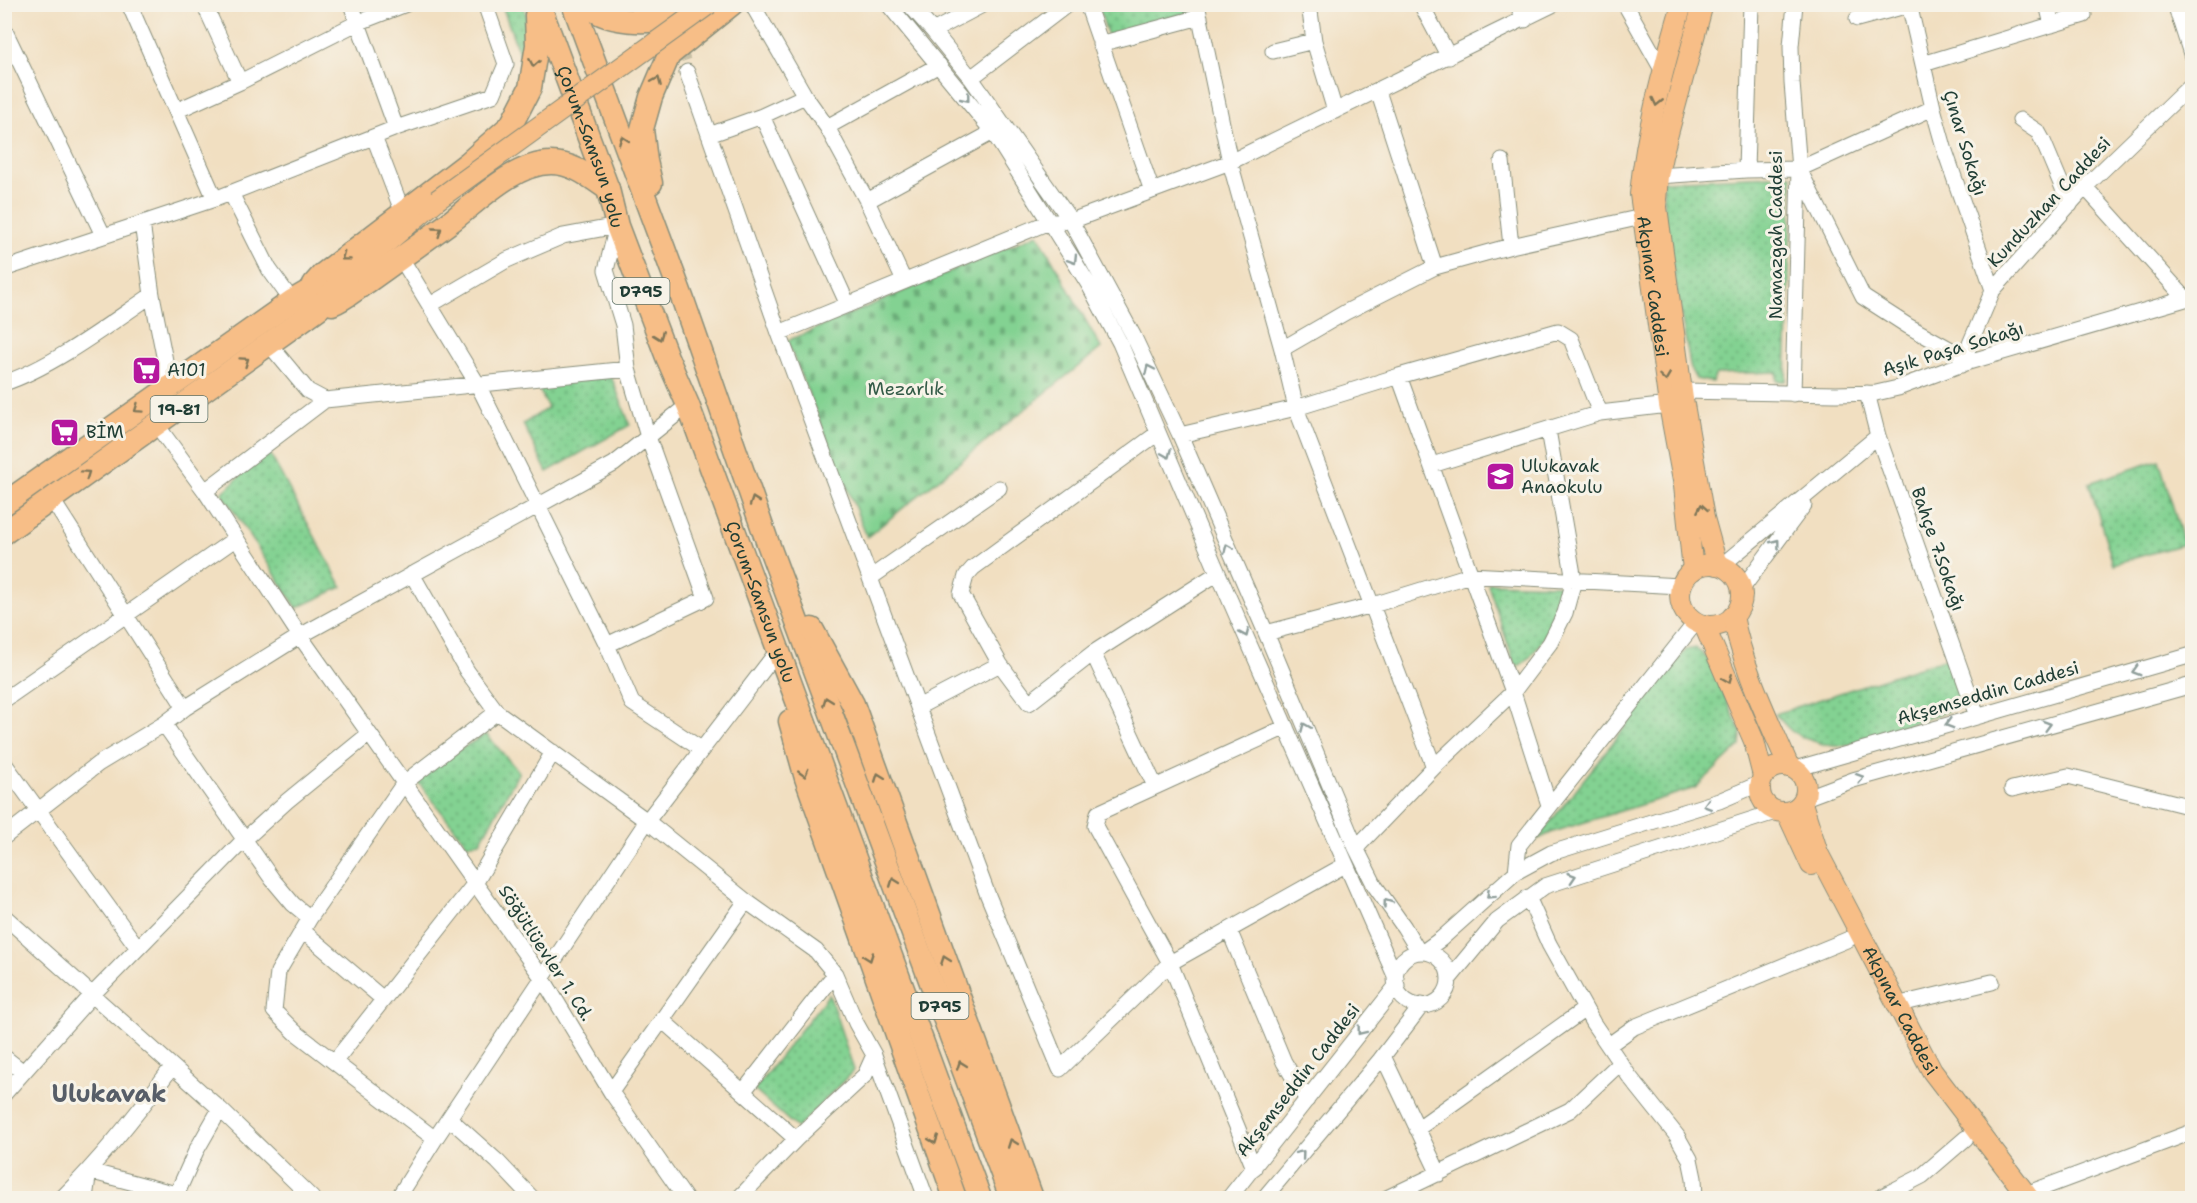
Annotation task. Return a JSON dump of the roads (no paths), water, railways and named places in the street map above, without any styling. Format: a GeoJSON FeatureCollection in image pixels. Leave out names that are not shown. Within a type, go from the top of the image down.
{"type":"FeatureCollection","features":[{"type":"Feature","properties":{"kind":"highway","name":"Çorum-Samsun yolu"},"geometry":{"type":"LineString","coordinates":[[538,4],[608,189],[617,226],[667,357],[688,405],[980,1198]]}},
{"type":"Feature","properties":{"kind":"highway"},"geometry":{"type":"LineString","coordinates":[[538,4],[537,45],[530,88],[511,125],[468,163],[322,275],[307,300],[338,302],[401,258],[496,185],[537,165],[565,164],[580,170],[608,189]]}},
{"type":"Feature","properties":{"kind":"highway","name":"Çorum-Samsun yolu"},"geometry":{"type":"LineString","coordinates":[[573,4],[683,300],[773,556],[1011,1198]]}},
{"type":"Feature","properties":{"kind":"highway"},"geometry":{"type":"LineString","coordinates":[[588,4],[593,11],[622,19],[645,22],[674,16],[689,4]]}},
{"type":"Feature","properties":{"kind":"highway"},"geometry":{"type":"LineString","coordinates":[[683,300],[645,160],[642,129],[651,97],[669,55],[732,4]]}},
{"type":"Feature","properties":{"kind":"highway","name":"19-81"},"geometry":{"type":"LineString","coordinates":[[4,504],[170,386],[346,277]]}},
{"type":"Feature","properties":{"kind":"highway","name":"19-81"},"geometry":{"type":"LineString","coordinates":[[4,533],[269,344],[307,300]]}},
{"type":"Feature","properties":{"kind":"highway"},"geometry":{"type":"LineString","coordinates":[[773,556],[853,705],[1032,1198]]}},
{"type":"Feature","properties":{"kind":"highway"},"geometry":{"type":"LineString","coordinates":[[750,574],[806,778],[955,1198]]}},
{"type":"Feature","properties":{"kind":"main road"},"geometry":{"type":"LineString","coordinates":[[346,277],[437,200],[709,4]]}},
{"type":"Feature","properties":{"kind":"main road","name":"Akpınar Caddesi"},"geometry":{"type":"LineString","coordinates":[[1682,4],[1642,171],[1640,194],[1642,218],[1676,398],[1704,518],[1719,565]]}},
{"type":"Feature","properties":{"kind":"main road","name":"Akpınar Caddesi"},"geometry":{"type":"LineString","coordinates":[[1693,570],[1656,200],[1658,176],[1674,108],[1703,4]]}},
{"type":"Feature","properties":{"kind":"main road"},"geometry":{"type":"LineString","coordinates":[[1708,564],[1719,565],[1735,575],[1741,590],[1739,608],[1725,623],[1715,626],[1700,624],[1688,616],[1682,607],[1681,586],[1693,570],[1708,564]]}},
{"type":"Feature","properties":{"kind":"main road"},"geometry":{"type":"LineString","coordinates":[[1700,624],[1754,741],[1762,780],[1761,797],[1764,803],[1792,806],[1806,792],[1804,779],[1792,768],[1765,712],[1738,640],[1733,616]]}},
{"type":"Feature","properties":{"kind":"main road"},"geometry":{"type":"LineString","coordinates":[[1762,780],[1772,768],[1792,768]]}},
{"type":"Feature","properties":{"kind":"main road","name":"Akpınar Caddesi"},"geometry":{"type":"LineString","coordinates":[[1792,806],[1849,939],[1909,1058],[1966,1138],[2023,1197]]}},
{"type":"Feature","properties":{"kind":"main road","name":"Akpınar Caddesi"},"geometry":{"type":"LineString","coordinates":[[1792,806],[1932,1071],[2023,1197]]}},
{"type":"Feature","properties":{"kind":"street"},"geometry":{"type":"LineString","coordinates":[[129,4],[215,199]]}},
{"type":"Feature","properties":{"kind":"street"},"geometry":{"type":"LineString","coordinates":[[204,4],[240,82]]}},
{"type":"Feature","properties":{"kind":"street"},"geometry":{"type":"LineString","coordinates":[[351,4],[396,128]]}},
{"type":"Feature","properties":{"kind":"street"},"geometry":{"type":"LineString","coordinates":[[176,111],[240,82],[357,22],[406,4]]}},
{"type":"Feature","properties":{"kind":"street"},"geometry":{"type":"LineString","coordinates":[[4,269],[215,199],[396,128],[493,95],[506,64],[484,4]]}},
{"type":"Feature","properties":{"kind":"street"},"geometry":{"type":"LineString","coordinates":[[752,4],[805,96],[827,127],[867,201],[904,281]]}},
{"type":"Feature","properties":{"kind":"street"},"geometry":{"type":"LineString","coordinates":[[888,4],[993,132],[1089,285],[1120,343],[1399,992],[1409,1002],[1422,1005],[1441,998],[1449,979],[1497,921],[1545,886],[1792,806],[1853,780],[2193,685]]}},
{"type":"Feature","properties":{"kind":"street"},"geometry":{"type":"LineString","coordinates":[[909,4],[971,78],[1071,220],[1133,335],[1180,435],[1356,848],[1375,886],[1421,952],[1430,953],[1442,960],[1449,979]]}},
{"type":"Feature","properties":{"kind":"street"},"geometry":{"type":"LineString","coordinates":[[933,31],[984,4]]}},
{"type":"Feature","properties":{"kind":"street"},"geometry":{"type":"LineString","coordinates":[[971,78],[1068,4]]}},
{"type":"Feature","properties":{"kind":"street"},"geometry":{"type":"LineString","coordinates":[[1087,4],[1152,191]]}},
{"type":"Feature","properties":{"kind":"street"},"geometry":{"type":"LineString","coordinates":[[1309,4],[1314,41],[1335,111]]}},
{"type":"Feature","properties":{"kind":"street"},"geometry":{"type":"LineString","coordinates":[[1421,4],[1449,57]]}},
{"type":"Feature","properties":{"kind":"street"},"geometry":{"type":"LineString","coordinates":[[1517,4],[1524,20]]}},
{"type":"Feature","properties":{"kind":"street"},"geometry":{"type":"LineString","coordinates":[[779,333],[1049,222],[1071,220],[1230,162],[1554,4]]}},
{"type":"Feature","properties":{"kind":"street"},"geometry":{"type":"LineString","coordinates":[[1625,4],[1664,73]]}},
{"type":"Feature","properties":{"kind":"street"},"geometry":{"type":"LineString","coordinates":[[1746,170],[1751,4]]}},
{"type":"Feature","properties":{"kind":"street","name":"Namazgah Caddesi"},"geometry":{"type":"LineString","coordinates":[[1793,394],[1799,169],[1791,83],[1791,46],[1795,4]]}},
{"type":"Feature","properties":{"kind":"street"},"geometry":{"type":"LineString","coordinates":[[2047,4],[2052,25]]}},
{"type":"Feature","properties":{"kind":"street"},"geometry":{"type":"LineString","coordinates":[[2175,4],[2193,57]]}},
{"type":"Feature","properties":{"kind":"street"},"geometry":{"type":"LineString","coordinates":[[1857,19],[1909,5]]}},
{"type":"Feature","properties":{"kind":"street","name":"Çınar Sokağı"},"geometry":{"type":"LineString","coordinates":[[1909,5],[1945,151],[1993,290]]}},
{"type":"Feature","properties":{"kind":"street"},"geometry":{"type":"LineString","coordinates":[[1100,44],[1199,11],[1230,162],[1296,408],[1434,767]]}},
{"type":"Feature","properties":{"kind":"street"},"geometry":{"type":"LineString","coordinates":[[1923,64],[2084,15]]}},
{"type":"Feature","properties":{"kind":"street"},"geometry":{"type":"LineString","coordinates":[[4,29],[103,235]]}},
{"type":"Feature","properties":{"kind":"street"},"geometry":{"type":"LineString","coordinates":[[1273,51],[1314,41]]}},
{"type":"Feature","properties":{"kind":"street"},"geometry":{"type":"LineString","coordinates":[[827,127],[939,65]]}},
{"type":"Feature","properties":{"kind":"street"},"geometry":{"type":"LineString","coordinates":[[687,72],[779,333],[987,893],[1060,1070],[1170,963],[1345,865]]}},
{"type":"Feature","properties":{"kind":"street","name":"Kunduzhan Caddesi"},"geometry":{"type":"LineString","coordinates":[[1963,361],[1993,290],[2085,187],[2193,84]]}},
{"type":"Feature","properties":{"kind":"street"},"geometry":{"type":"LineString","coordinates":[[1378,91],[1435,267]]}},
{"type":"Feature","properties":{"kind":"street"},"geometry":{"type":"LineString","coordinates":[[709,135],[762,116],[805,96]]}},
{"type":"Feature","properties":{"kind":"street"},"geometry":{"type":"LineString","coordinates":[[1658,176],[1799,169],[1933,108]]}},
{"type":"Feature","properties":{"kind":"street"},"geometry":{"type":"LineString","coordinates":[[762,116],[848,305]]}},
{"type":"Feature","properties":{"kind":"street"},"geometry":{"type":"LineString","coordinates":[[2020,120],[2038,132],[2070,205]]}},
{"type":"Feature","properties":{"kind":"street"},"geometry":{"type":"LineString","coordinates":[[867,201],[993,132]]}},
{"type":"Feature","properties":{"kind":"street"},"geometry":{"type":"LineString","coordinates":[[374,137],[403,213]]}},
{"type":"Feature","properties":{"kind":"street"},"geometry":{"type":"LineString","coordinates":[[1502,161],[1511,246]]}},
{"type":"Feature","properties":{"kind":"street"},"geometry":{"type":"LineString","coordinates":[[1799,169],[1863,297],[1963,361]]}},
{"type":"Feature","properties":{"kind":"street"},"geometry":{"type":"LineString","coordinates":[[2085,187],[2189,298]]}},
{"type":"Feature","properties":{"kind":"street"},"geometry":{"type":"LineString","coordinates":[[231,193],[269,269],[307,300]]}},
{"type":"Feature","properties":{"kind":"street"},"geometry":{"type":"LineString","coordinates":[[1282,349],[1346,312],[1435,267],[1511,246],[1642,218]]}},
{"type":"Feature","properties":{"kind":"street"},"geometry":{"type":"LineString","coordinates":[[142,223],[152,295],[170,386]]}},
{"type":"Feature","properties":{"kind":"street"},"geometry":{"type":"LineString","coordinates":[[430,305],[507,260],[563,236],[617,226],[606,270],[623,325],[628,369],[648,437],[706,598],[607,645]]}},
{"type":"Feature","properties":{"kind":"street"},"geometry":{"type":"LineString","coordinates":[[401,258],[478,385],[607,645],[632,703],[701,749]]}},
{"type":"Feature","properties":{"kind":"street"},"geometry":{"type":"LineString","coordinates":[[4,383],[18,379],[73,347],[152,295]]}},
{"type":"Feature","properties":{"kind":"street","name":"Aşık Paşa Sokağı"},"geometry":{"type":"LineString","coordinates":[[1432,465],[1600,413],[1676,398],[1867,393],[1898,388],[1963,361],[2189,298]]}},
{"type":"Feature","properties":{"kind":"street"},"geometry":{"type":"LineString","coordinates":[[1180,435],[1296,408],[1558,331],[1571,339],[1600,413]]}},
{"type":"Feature","properties":{"kind":"street"},"geometry":{"type":"LineString","coordinates":[[269,344],[308,391],[325,400]]}},
{"type":"Feature","properties":{"kind":"street"},"geometry":{"type":"LineString","coordinates":[[205,491],[325,400],[628,369]]}},
{"type":"Feature","properties":{"kind":"street"},"geometry":{"type":"LineString","coordinates":[[1400,376],[1514,692],[1549,805]]}},
{"type":"Feature","properties":{"kind":"street","name":"Bahçe 7.Sokağı"},"geometry":{"type":"LineString","coordinates":[[1867,393],[1878,436],[1977,716]]}},
{"type":"Feature","properties":{"kind":"street"},"geometry":{"type":"LineString","coordinates":[[5,835],[98,764],[164,724],[185,708],[300,636],[614,464],[688,405]]}},
{"type":"Feature","properties":{"kind":"street","name":"Söğütlüevler 1. Cd."},"geometry":{"type":"LineString","coordinates":[[156,424],[205,491],[300,636],[543,979],[611,1092],[685,1198]]}},
{"type":"Feature","properties":{"kind":"street"},"geometry":{"type":"LineString","coordinates":[[1356,848],[1434,767],[1514,692],[1550,643],[1565,613],[1574,580],[1548,430]]}},
{"type":"Feature","properties":{"kind":"street"},"geometry":{"type":"LineString","coordinates":[[1158,433],[973,568],[966,576],[961,594],[1000,664],[1029,702],[1093,653],[1218,573]]}},
{"type":"Feature","properties":{"kind":"street"},"geometry":{"type":"LineString","coordinates":[[1719,565],[1878,436]]}},
{"type":"Feature","properties":{"kind":"street"},"geometry":{"type":"LineString","coordinates":[[1741,590],[1818,486]]}},
{"type":"Feature","properties":{"kind":"street"},"geometry":{"type":"LineString","coordinates":[[870,578],[999,488]]}},
{"type":"Feature","properties":{"kind":"street"},"geometry":{"type":"LineString","coordinates":[[51,498],[185,708]]}},
{"type":"Feature","properties":{"kind":"street"},"geometry":{"type":"LineString","coordinates":[[4,700],[235,539]]}},
{"type":"Feature","properties":{"kind":"street"},"geometry":{"type":"LineString","coordinates":[[412,574],[467,671],[497,712],[647,820],[746,901],[816,951],[835,974],[856,1023],[874,1055],[926,1198]]}},
{"type":"Feature","properties":{"kind":"street"},"geometry":{"type":"LineString","coordinates":[[1266,633],[1373,605],[1470,575],[1681,586]]}},
{"type":"Feature","properties":{"kind":"street"},"geometry":{"type":"LineString","coordinates":[[1516,872],[1519,845],[1549,805],[1700,624]]}},
{"type":"Feature","properties":{"kind":"street"},"geometry":{"type":"LineString","coordinates":[[1093,653],[1155,786]]}},
{"type":"Feature","properties":{"kind":"street","name":"Akşemseddin Caddesi"},"geometry":{"type":"LineString","coordinates":[[1792,768],[2193,656]]}},
{"type":"Feature","properties":{"kind":"street"},"geometry":{"type":"LineString","coordinates":[[398,1198],[647,820],[772,657]]}},
{"type":"Feature","properties":{"kind":"street"},"geometry":{"type":"LineString","coordinates":[[918,707],[1000,664]]}},
{"type":"Feature","properties":{"kind":"street"},"geometry":{"type":"LineString","coordinates":[[435,1139],[295,1032],[274,1011],[278,972],[306,925],[404,783],[497,712]]}},
{"type":"Feature","properties":{"kind":"street"},"geometry":{"type":"LineString","coordinates":[[164,724],[306,925],[383,999]]}},
{"type":"Feature","properties":{"kind":"street"},"geometry":{"type":"LineString","coordinates":[[1254,1168],[1170,963],[1095,826],[1098,813],[1286,727]]}},
{"type":"Feature","properties":{"kind":"street"},"geometry":{"type":"LineString","coordinates":[[4,1094],[92,995],[244,840],[286,801],[369,734]]}},
{"type":"Feature","properties":{"kind":"street"},"geometry":{"type":"LineString","coordinates":[[335,1061],[476,882],[553,752]]}},
{"type":"Feature","properties":{"kind":"street"},"geometry":{"type":"LineString","coordinates":[[4,763],[138,948]]}},
{"type":"Feature","properties":{"kind":"street"},"geometry":{"type":"LineString","coordinates":[[2012,789],[2068,776],[2193,807]]}},
{"type":"Feature","properties":{"kind":"street"},"geometry":{"type":"LineString","coordinates":[[1396,981],[1403,961],[1441,939],[1516,872],[1551,853],[1719,801],[1762,780]]}},
{"type":"Feature","properties":{"kind":"street"},"geometry":{"type":"LineString","coordinates":[[1528,897],[1549,944],[1585,1009],[1620,1063],[1677,1136],[1690,1159],[1695,1198]]}},
{"type":"Feature","properties":{"kind":"street"},"geometry":{"type":"LineString","coordinates":[[611,1092],[746,901]]}},
{"type":"Feature","properties":{"kind":"street"},"geometry":{"type":"LineString","coordinates":[[4,916],[220,1109],[312,1198]]}},
{"type":"Feature","properties":{"kind":"street"},"geometry":{"type":"LineString","coordinates":[[1229,930],[1284,1062],[1307,1100]]}},
{"type":"Feature","properties":{"kind":"street"},"geometry":{"type":"LineString","coordinates":[[1609,1045],[1634,1027],[1849,939]]}},
{"type":"Feature","properties":{"kind":"street"},"geometry":{"type":"LineString","coordinates":[[743,1092],[835,974]]}},
{"type":"Feature","properties":{"kind":"street","name":"Akşemseddin Caddesi"},"geometry":{"type":"LineString","coordinates":[[1229,1198],[1307,1100],[1396,981]]}},
{"type":"Feature","properties":{"kind":"street"},"geometry":{"type":"LineString","coordinates":[[1896,1005],[1992,982]]}},
{"type":"Feature","properties":{"kind":"street"},"geometry":{"type":"LineString","coordinates":[[1270,1196],[1422,1005]]}},
{"type":"Feature","properties":{"kind":"street"},"geometry":{"type":"LineString","coordinates":[[1417,1129],[1585,1009]]}},
{"type":"Feature","properties":{"kind":"street"},"geometry":{"type":"LineString","coordinates":[[662,1020],[796,1139]]}},
{"type":"Feature","properties":{"kind":"street"},"geometry":{"type":"LineString","coordinates":[[739,1198],[796,1139],[865,1075],[874,1055]]}},
{"type":"Feature","properties":{"kind":"street"},"geometry":{"type":"LineString","coordinates":[[1383,1056],[1439,1174]]}},
{"type":"Feature","properties":{"kind":"street"},"geometry":{"type":"LineString","coordinates":[[4,1057],[23,1072]]}},
{"type":"Feature","properties":{"kind":"street"},"geometry":{"type":"LineString","coordinates":[[1387,1198],[1570,1110],[1620,1063]]}},
{"type":"Feature","properties":{"kind":"street"},"geometry":{"type":"LineString","coordinates":[[62,1198],[135,1118],[172,1067]]}},
{"type":"Feature","properties":{"kind":"street"},"geometry":{"type":"LineString","coordinates":[[89,1171],[176,1196],[196,1151],[220,1109]]}},
{"type":"Feature","properties":{"kind":"street"},"geometry":{"type":"LineString","coordinates":[[449,1118],[498,1162],[532,1198]]}},
{"type":"Feature","properties":{"kind":"street"},"geometry":{"type":"LineString","coordinates":[[2023,1197],[2193,1132]]}},
{"type":"Feature","properties":{"kind":"street"},"geometry":{"type":"LineString","coordinates":[[1879,1198],[1922,1176],[1966,1138]]}},
{"type":"Feature","properties":{"kind":"street"},"geometry":{"type":"LineString","coordinates":[[85,1198],[89,1171]]}},
{"type":"Feature","properties":{"kind":"street"},"geometry":{"type":"LineString","coordinates":[[290,1198],[297,1184]]}},
{"type":"Feature","properties":{"kind":"tunnel"},"geometry":{"type":"LineString","coordinates":[[663,4],[687,72]]}},
{"type":"Feature","properties":{"kind":"place","name":"A101"},"geometry":{"type":"Point","coordinates":[146,370]}},
{"type":"Feature","properties":{"kind":"place","name":"BİM"},"geometry":{"type":"Point","coordinates":[65,432]}},
{"type":"Feature","properties":{"kind":"place","name":"Ulukavak Anaokulu"},"geometry":{"type":"Point","coordinates":[1500,476]}},
{"type":"Feature","properties":{"kind":"district","name":"Ulukavak"},"geometry":{"type":"Point","coordinates":[109,1094]}},
{"type":"Feature","properties":{"kind":"park label","name":"Mezarlık"},"geometry":{"type":"Point","coordinates":[906,389]}}]}
